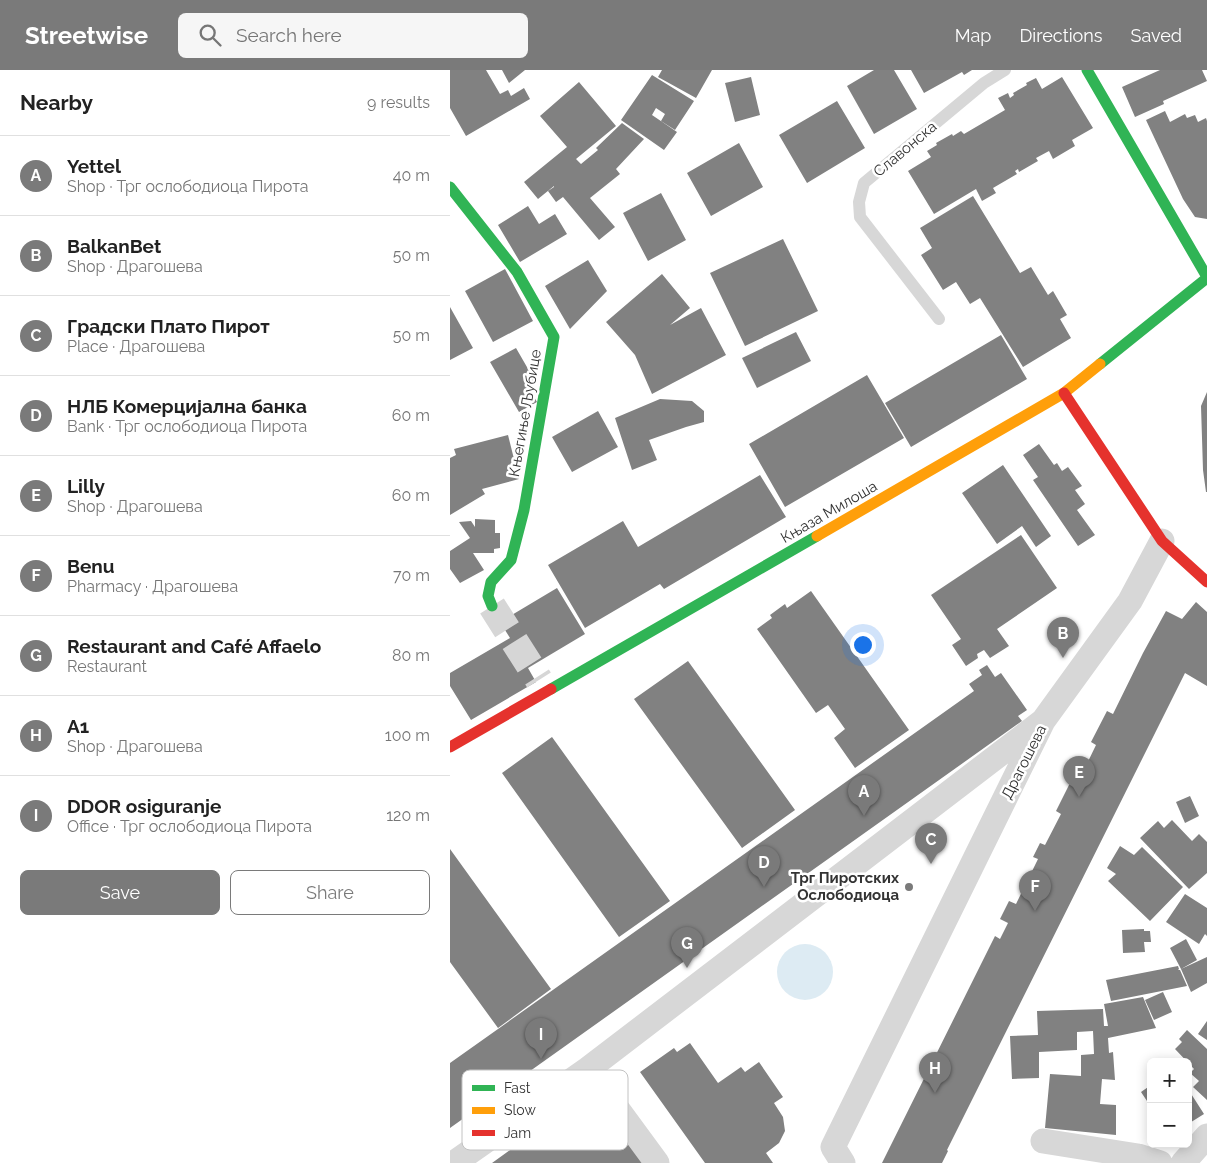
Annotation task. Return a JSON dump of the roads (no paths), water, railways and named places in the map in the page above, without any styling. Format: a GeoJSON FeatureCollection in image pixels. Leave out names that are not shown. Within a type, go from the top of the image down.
{"type":"FeatureCollection","features":[{"type":"Feature","properties":{"kind":"street"},"geometry":{"type":"LineString","coordinates":[[1087,70],[1207,278]]}},
{"type":"Feature","properties":{"kind":"street","name":"Књегиње Љубице"},"geometry":{"type":"LineString","coordinates":[[450,187],[517,272],[554,337],[524,510],[511,560],[491,582],[488,596],[492,606]]}},
{"type":"Feature","properties":{"kind":"street","name":"Књаза Милоша"},"geometry":{"type":"LineString","coordinates":[[450,747],[1064,393],[1207,278]]}},
{"type":"Feature","properties":{"kind":"street"},"geometry":{"type":"LineString","coordinates":[[1064,393],[1162,541],[1207,582]]}},
{"type":"Feature","properties":{"kind":"street","name":"Драгошева"},"geometry":{"type":"LineString","coordinates":[[840,1159],[833,1147],[1044,722],[1130,601],[1162,541]]}},
{"type":"Feature","properties":{"kind":"street"},"geometry":{"type":"LineString","coordinates":[[539,680],[547,692]]}},
{"type":"Feature","properties":{"kind":"street"},"geometry":{"type":"LineString","coordinates":[[588,1069],[1044,722]]}},
{"type":"Feature","properties":{"kind":"street"},"geometry":{"type":"LineString","coordinates":[[628,1123],[657,1163]]}},
{"type":"Feature","properties":{"kind":"street"},"geometry":{"type":"LineString","coordinates":[[1183,1163],[1207,1136]]}},
{"type":"Feature","properties":{"kind":"street"},"geometry":{"type":"LineString","coordinates":[[1044,1141],[1138,1156],[1160,1163]]}},
{"type":"Feature","properties":{"kind":"street"},"geometry":{"type":"LineString","coordinates":[[454,1163],[473,1150]]}},
{"type":"Feature","properties":{"kind":"lane","name":"Славонска"},"geometry":{"type":"LineString","coordinates":[[939,319],[860,217],[859,202],[864,183],[984,83],[1005,70]]}},
{"type":"Feature","properties":{"kind":"tunnel"},"geometry":{"type":"LineString","coordinates":[[492,606],[539,680]]}},
{"type":"Feature","properties":{"kind":"place","name":"BalkanBet"},"geometry":{"type":"Point","coordinates":[1063,658]}},
{"type":"Feature","properties":{"kind":"place","name":"Lilly"},"geometry":{"type":"Point","coordinates":[1079,797]}},
{"type":"Feature","properties":{"kind":"place","name":"Yettel"},"geometry":{"type":"Point","coordinates":[864,816]}},
{"type":"Feature","properties":{"kind":"place","name":"Градски Плато Пирот"},"geometry":{"type":"Point","coordinates":[931,864]}},
{"type":"Feature","properties":{"kind":"place","name":"НЛБ Комерцијална банка"},"geometry":{"type":"Point","coordinates":[764,887]}},
{"type":"Feature","properties":{"kind":"place","name":"Трг Пиротских Ослободиоца"},"geometry":{"type":"Point","coordinates":[909,887]}},
{"type":"Feature","properties":{"kind":"place","name":"Benu"},"geometry":{"type":"Point","coordinates":[1035,911]}},
{"type":"Feature","properties":{"kind":"place","name":"Restaurant and Café Affaelo"},"geometry":{"type":"Point","coordinates":[687,968]}},
{"type":"Feature","properties":{"kind":"place","name":"DDOR osiguranje"},"geometry":{"type":"Point","coordinates":[541,1059]}},
{"type":"Feature","properties":{"kind":"place","name":"A1"},"geometry":{"type":"Point","coordinates":[935,1093]}}]}
